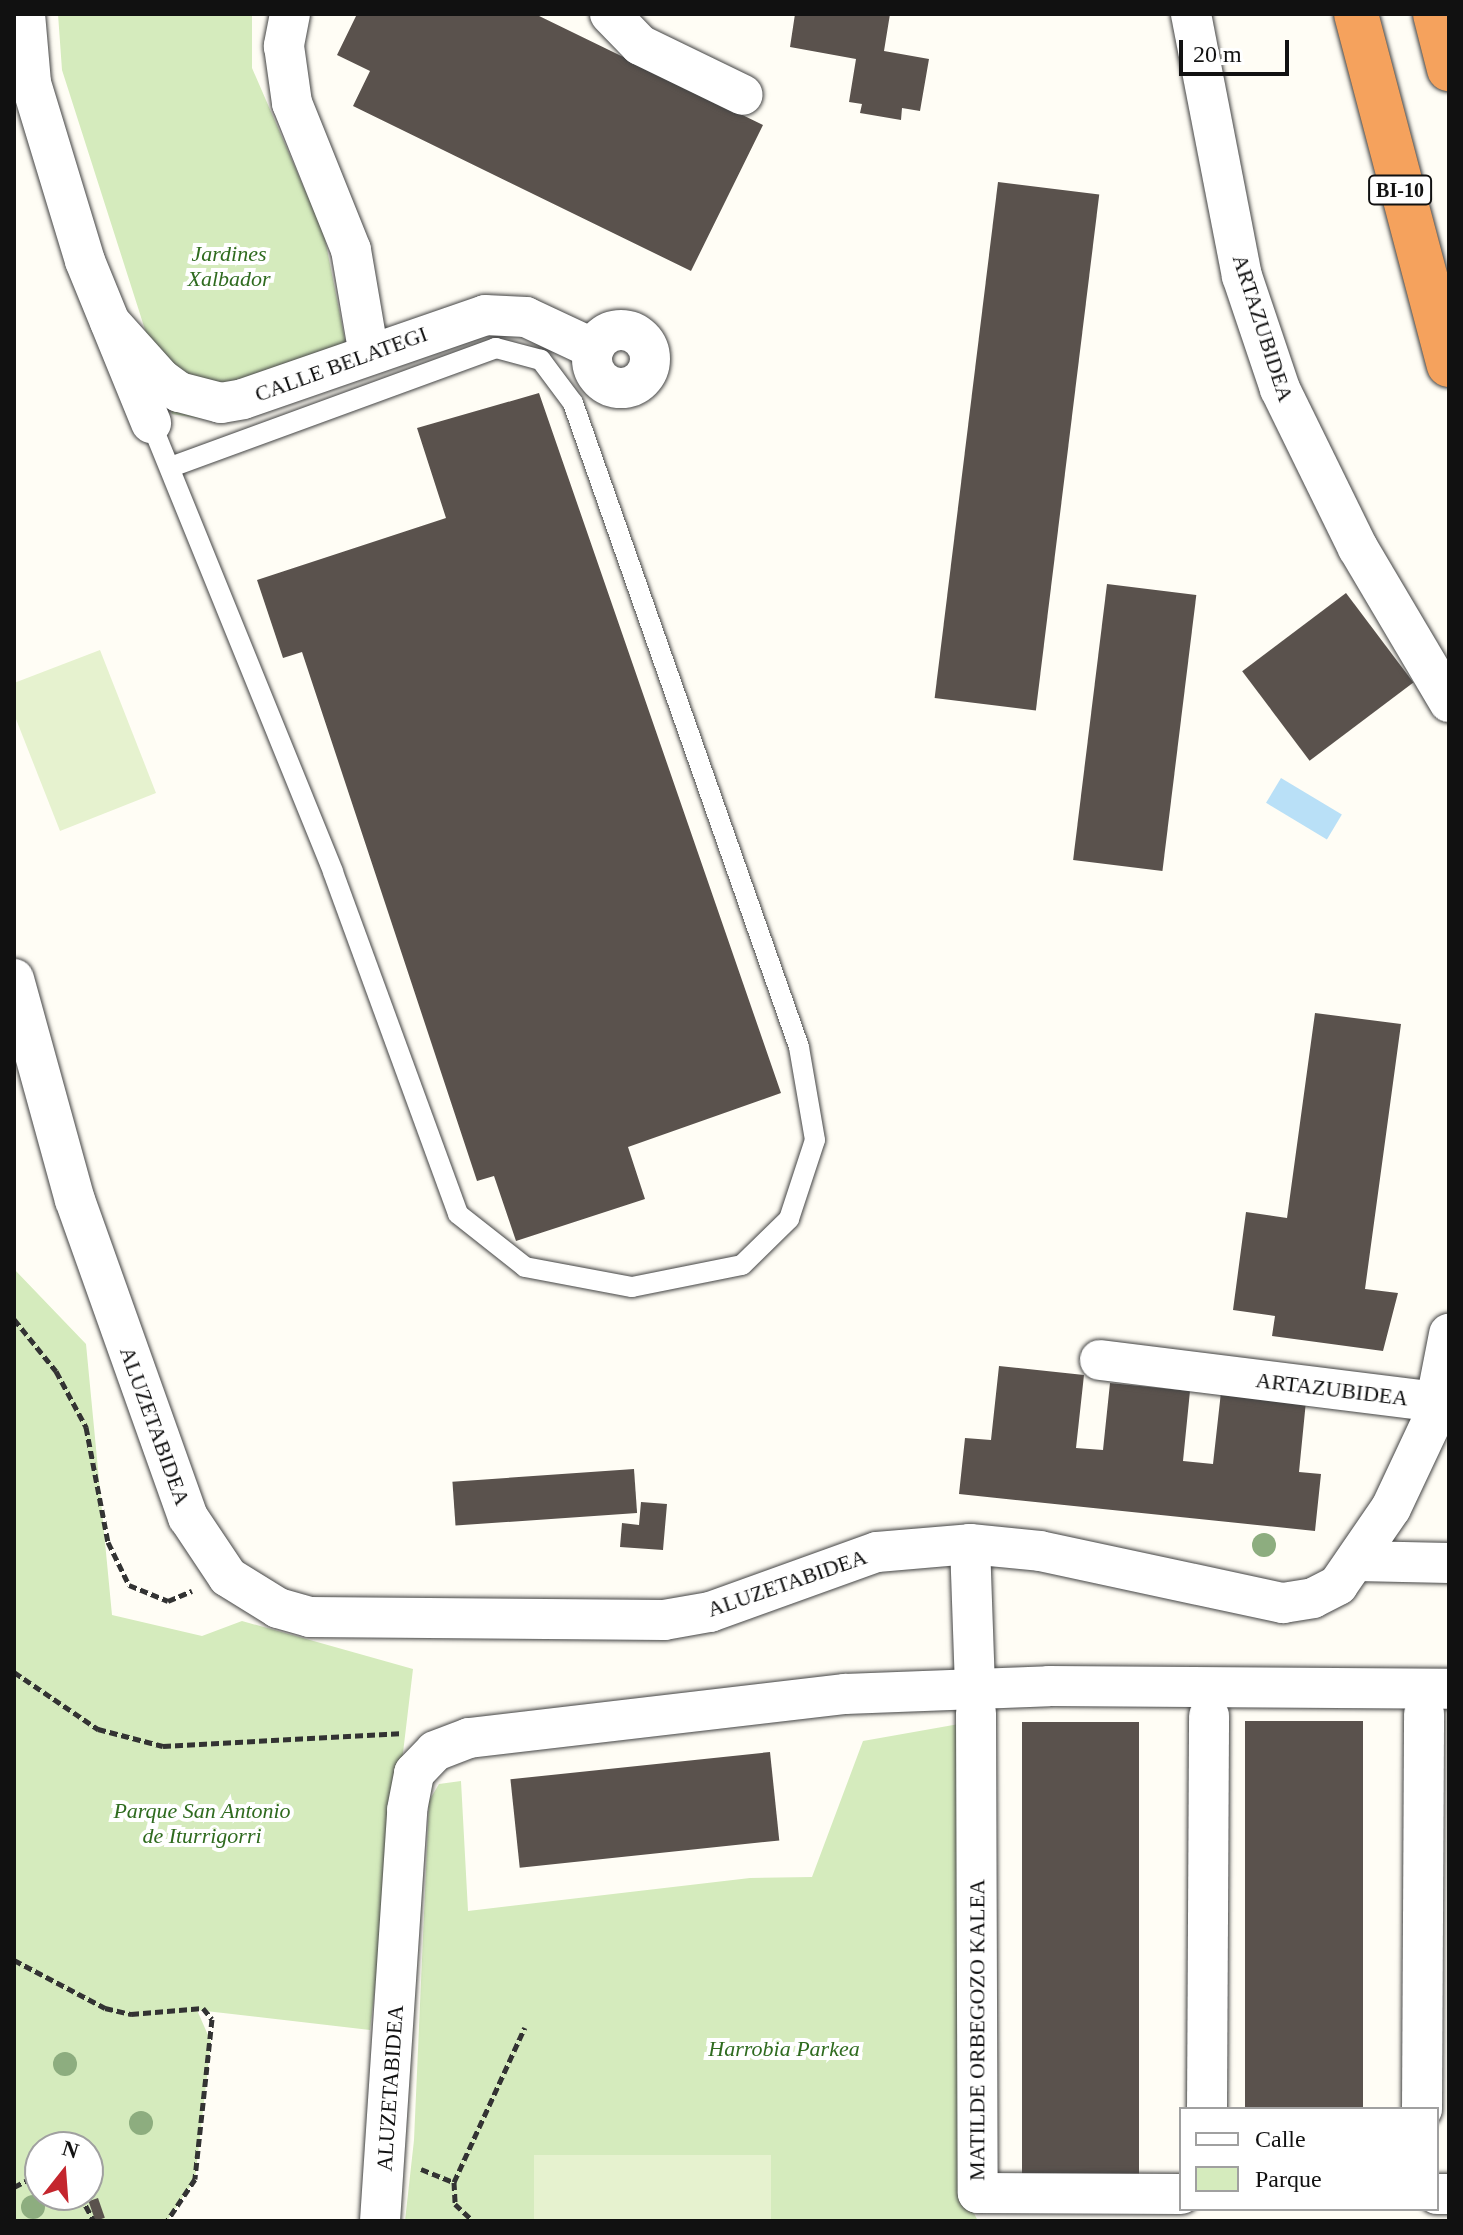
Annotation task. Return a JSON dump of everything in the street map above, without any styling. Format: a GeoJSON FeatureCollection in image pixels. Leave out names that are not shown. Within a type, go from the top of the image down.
{"type":"FeatureCollection","features":[{"type":"Feature","properties":{"kind":"highway","name":"BI-10"},"geometry":{"type":"LineString","coordinates":[[1356,14],[1449,365]]}},
{"type":"Feature","properties":{"kind":"highway"},"geometry":{"type":"LineString","coordinates":[[1435,14],[1449,69]]}},
{"type":"Feature","properties":{"kind":"street","name":"CALLE BELATEGI"},"geometry":{"type":"LineString","coordinates":[[25,14],[31,83],[85,261],[151,423]]}},
{"type":"Feature","properties":{"kind":"street"},"geometry":{"type":"LineString","coordinates":[[290,14],[284,46],[292,103],[351,250],[366,338]]}},
{"type":"Feature","properties":{"kind":"street"},"geometry":{"type":"LineString","coordinates":[[610,14],[640,45],[743,95]]}},
{"type":"Feature","properties":{"kind":"street","name":"ARTAZUBIDEA"},"geometry":{"type":"LineString","coordinates":[[1191,14],[1242,276],[1280,389],[1358,548],[1449,702]]}},
{"type":"Feature","properties":{"kind":"street","name":"CALLE BELATEGI"},"geometry":{"type":"LineString","coordinates":[[110,322],[161,379],[179,392],[221,403],[243,399],[485,315],[526,317],[594,349]]}},
{"type":"Feature","properties":{"kind":"street","name":"ALUZETABIDEA"},"geometry":{"type":"LineString","coordinates":[[14,979],[75,1200],[188,1517],[228,1577],[278,1608],[310,1617],[664,1620],[710,1612],[877,1552],[970,1544]]}},
{"type":"Feature","properties":{"kind":"street","name":"ARTAZUBIDEA"},"geometry":{"type":"LineString","coordinates":[[970,1544],[1040,1551],[1283,1603],[1313,1598],[1338,1585],[1357,1561],[1415,1459],[1442,1389],[1449,1334]]}},
{"type":"Feature","properties":{"kind":"street","name":"ARTAZUBIDEA"},"geometry":{"type":"LineString","coordinates":[[1100,1360],[1442,1389]]}},
{"type":"Feature","properties":{"kind":"street"},"geometry":{"type":"LineString","coordinates":[[970,1544],[975,1700],[1436,1702],[1422,2107]]}},
{"type":"Feature","properties":{"kind":"street"},"geometry":{"type":"LineString","coordinates":[[1357,1561],[1449,1563]]}},
{"type":"Feature","properties":{"kind":"street","name":"ALUZETABIDEA"},"geometry":{"type":"LineString","coordinates":[[380,2221],[407,1810],[414,1773],[435,1751],[485,1736],[845,1694],[975,1700]]}},
{"type":"Feature","properties":{"kind":"street","name":"MATILDE ORBEGOZO KALEA"},"geometry":{"type":"LineString","coordinates":[[975,1700],[978,2193],[1179,2194]]}},
{"type":"Feature","properties":{"kind":"street"},"geometry":{"type":"LineString","coordinates":[[1207,2107],[1209,1716]]}},
{"type":"Feature","properties":{"kind":"lane"},"geometry":{"type":"LineString","coordinates":[[151,423],[333,872],[458,1214],[525,1267],[632,1287],[742,1265],[789,1219],[815,1140],[799,1047],[573,403],[541,360],[496,348],[170,467]]}},
{"type":"Feature","properties":{"kind":"path"},"geometry":{"type":"LineString","coordinates":[[14,1319],[56,1371],[86,1427],[108,1542],[129,1585],[168,1601],[228,1577]]}},
{"type":"Feature","properties":{"kind":"path"},"geometry":{"type":"LineString","coordinates":[[14,1672],[98,1729],[163,1746],[416,1732]]}},
{"type":"Feature","properties":{"kind":"path"},"geometry":{"type":"LineString","coordinates":[[14,1960],[105,2008],[131,2014],[203,2008],[212,2019],[195,2179],[167,2221]]}},
{"type":"Feature","properties":{"kind":"path"},"geometry":{"type":"LineString","coordinates":[[473,2221],[455,2204],[454,2182],[525,2027]]}},
{"type":"Feature","properties":{"kind":"path"},"geometry":{"type":"LineString","coordinates":[[416,2167],[454,2182]]}},
{"type":"Feature","properties":{"kind":"green space","name":"Jardines Xalbador"},"geometry":{"type":"Polygon","coordinates":[[[58,14],[252,14],[252,68],[324,234],[352,375],[203,419],[172,414],[62,70],[58,14]]]}},
{"type":"Feature","properties":{"kind":"green space"},"geometry":{"type":"Polygon","coordinates":[[[100,650],[156,793],[60,831],[14,714],[14,683],[100,650]]]}},
{"type":"Feature","properties":{"kind":"green space","name":"Parque San Antonio de Iturrigorri"},"geometry":{"type":"Polygon","coordinates":[[[14,1269],[86,1344],[112,1615],[202,1636],[242,1621],[413,1669],[370,2030],[197,2010],[211,2042],[195,2179],[167,2221],[14,2221],[14,1269]]]}},
{"type":"Feature","properties":{"kind":"green space","name":"Harrobia Parkea"},"geometry":{"type":"Polygon","coordinates":[[[959,1724],[966,2198],[978,2221],[405,2221],[414,2140],[429,1801],[439,1784],[461,1781],[468,1911],[750,1878],[812,1877],[863,1741],[959,1724]]]}},
{"type":"Feature","properties":{"kind":"green space"},"geometry":{"type":"Polygon","coordinates":[[[534,2155],[771,2155],[771,2221],[534,2221],[534,2155]]]}},
{"type":"Feature","properties":{"kind":"water"},"geometry":{"type":"Polygon","coordinates":[[[1281,778],[1342,815],[1327,839],[1266,803],[1281,778]]]}},
{"type":"Feature","properties":{"kind":"building"},"geometry":{"type":"Polygon","coordinates":[[[357,14],[535,14],[763,125],[691,271],[353,106],[370,71],[337,55],[357,14]]]}},
{"type":"Feature","properties":{"kind":"building"},"geometry":{"type":"Polygon","coordinates":[[[795,14],[890,14],[884,51],[929,59],[920,111],[902,108],[901,120],[860,113],[862,104],[849,102],[856,59],[790,47],[795,14]]]}},
{"type":"Feature","properties":{"kind":"building"},"geometry":{"type":"Polygon","coordinates":[[[998,182],[1099,194],[1036,711],[935,698],[998,182]]]}},
{"type":"Feature","properties":{"kind":"building"},"geometry":{"type":"Polygon","coordinates":[[[539,393],[781,1093],[628,1147],[645,1199],[516,1241],[494,1176],[477,1181],[302,652],[283,658],[257,580],[446,518],[417,428],[539,393]]]}},
{"type":"Feature","properties":{"kind":"building"},"geometry":{"type":"Polygon","coordinates":[[[1107,584],[1196,595],[1162,871],[1073,860],[1107,584]]]}},
{"type":"Feature","properties":{"kind":"building"},"geometry":{"type":"Polygon","coordinates":[[[1346,593],[1413,682],[1310,761],[1242,671],[1346,593]]]}},
{"type":"Feature","properties":{"kind":"building"},"geometry":{"type":"Polygon","coordinates":[[[1315,1013],[1401,1024],[1365,1289],[1398,1293],[1383,1351],[1272,1336],[1275,1316],[1233,1310],[1246,1212],[1287,1218],[1315,1013]]]}},
{"type":"Feature","properties":{"kind":"building"},"geometry":{"type":"Polygon","coordinates":[[[999,1366],[1084,1375],[1076,1448],[1103,1450],[1110,1383],[1190,1391],[1183,1461],[1213,1464],[1221,1392],[1306,1401],[1299,1472],[1321,1474],[1315,1531],[959,1494],[965,1438],[991,1440],[999,1366]]]}},
{"type":"Feature","properties":{"kind":"building"},"geometry":{"type":"Polygon","coordinates":[[[634,1469],[637,1513],[456,1526],[452,1482],[634,1469]]]}},
{"type":"Feature","properties":{"kind":"building"},"geometry":{"type":"Polygon","coordinates":[[[641,1502],[667,1504],[663,1550],[620,1547],[622,1523],[639,1525],[641,1502]]]}},
{"type":"Feature","properties":{"kind":"building"},"geometry":{"type":"Polygon","coordinates":[[[1245,1721],[1363,1721],[1363,2107],[1245,2107],[1245,1721]]]}},
{"type":"Feature","properties":{"kind":"building"},"geometry":{"type":"Polygon","coordinates":[[[1022,1722],[1139,1722],[1139,2184],[1022,2184],[1022,1722]]]}},
{"type":"Feature","properties":{"kind":"building"},"geometry":{"type":"Polygon","coordinates":[[[770,1752],[779,1841],[520,1868],[510,1779],[770,1752]]]}},
{"type":"Feature","properties":{"kind":"building"},"geometry":{"type":"Polygon","coordinates":[[[92,2211],[102,2211],[105,2218],[95,2221],[92,2211]]]}}]}
